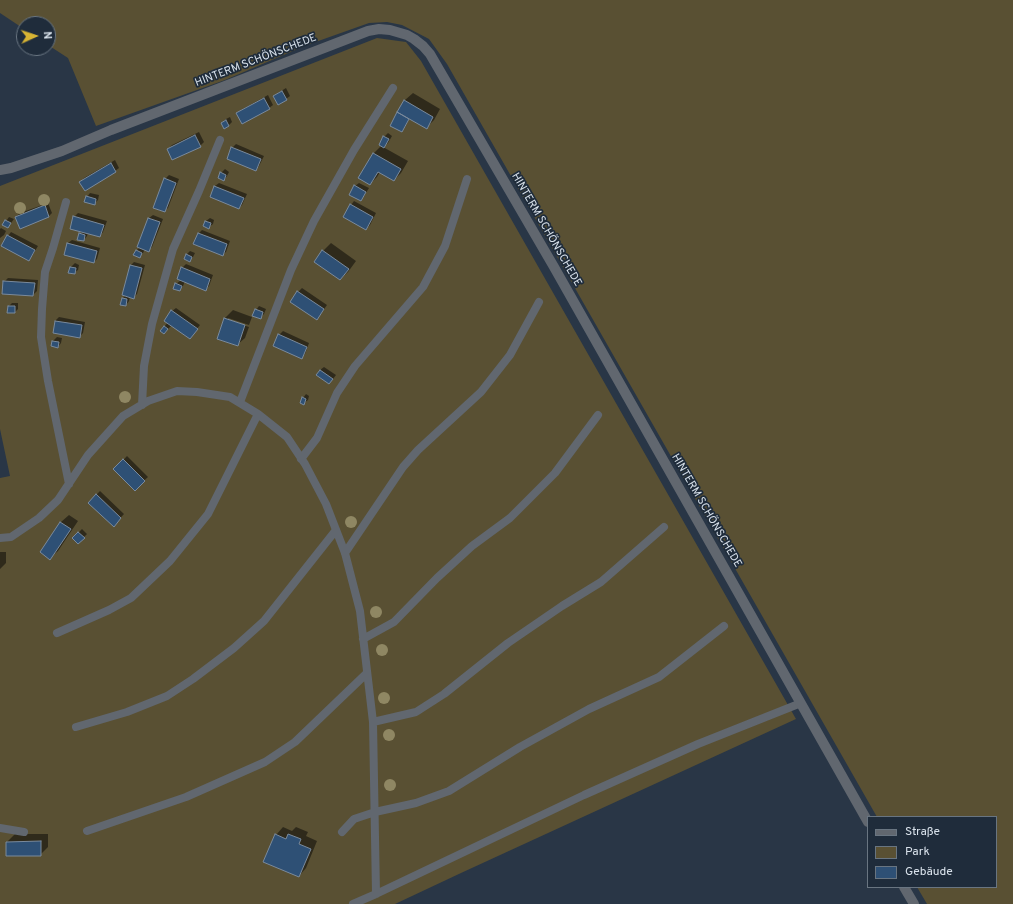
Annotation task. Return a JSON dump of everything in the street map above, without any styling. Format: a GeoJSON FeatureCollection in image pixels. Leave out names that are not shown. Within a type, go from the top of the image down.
{"type":"FeatureCollection","features":[{"type":"Feature","properties":{"kind":"street","name":"HINTERM SCHÖNSCHEDE"},"geometry":{"type":"LineString","coordinates":[[0,170],[11,168],[62,151],[111,130],[368,31],[379,29],[390,30],[407,35],[423,46],[430,54],[554,267],[867,820]]}},
{"type":"Feature","properties":{"kind":"street"},"geometry":{"type":"LineString","coordinates":[[905,888],[914,904]]}},
{"type":"Feature","properties":{"kind":"lane"},"geometry":{"type":"LineString","coordinates":[[240,402],[291,270],[314,221],[354,150],[393,88]]}},
{"type":"Feature","properties":{"kind":"lane"},"geometry":{"type":"LineString","coordinates":[[142,405],[144,366],[154,319],[173,249],[220,140]]}},
{"type":"Feature","properties":{"kind":"lane"},"geometry":{"type":"LineString","coordinates":[[301,459],[317,438],[337,393],[355,366],[423,287],[445,246],[467,179]]}},
{"type":"Feature","properties":{"kind":"lane"},"geometry":{"type":"LineString","coordinates":[[66,202],[45,272],[41,336],[48,381],[69,484]]}},
{"type":"Feature","properties":{"kind":"lane"},"geometry":{"type":"LineString","coordinates":[[345,553],[403,467],[418,450],[481,392],[510,355],[539,302]]}},
{"type":"Feature","properties":{"kind":"lane"},"geometry":{"type":"LineString","coordinates":[[0,538],[11,536],[39,518],[58,500],[88,455],[124,416],[148,401],[177,391],[197,392],[230,397],[258,414],[287,437],[305,464],[326,504],[345,553],[360,611],[373,722],[376,894]]}},
{"type":"Feature","properties":{"kind":"lane"},"geometry":{"type":"LineString","coordinates":[[57,633],[109,610],[131,598],[170,561],[208,514],[258,414]]}},
{"type":"Feature","properties":{"kind":"lane"},"geometry":{"type":"LineString","coordinates":[[363,639],[394,622],[437,578],[472,546],[510,518],[555,473],[598,415]]}},
{"type":"Feature","properties":{"kind":"lane"},"geometry":{"type":"LineString","coordinates":[[373,722],[416,712],[444,694],[508,643],[562,606],[601,582],[664,527]]}},
{"type":"Feature","properties":{"kind":"lane"},"geometry":{"type":"LineString","coordinates":[[76,728],[127,712],[167,696],[192,680],[234,648],[264,622],[336,530]]}},
{"type":"Feature","properties":{"kind":"lane"},"geometry":{"type":"LineString","coordinates":[[342,832],[354,819],[374,812],[416,803],[449,791],[520,747],[589,709],[659,677],[724,626]]}},
{"type":"Feature","properties":{"kind":"lane"},"geometry":{"type":"LineString","coordinates":[[87,831],[186,797],[265,762],[295,742],[367,673]]}},
{"type":"Feature","properties":{"kind":"lane"},"geometry":{"type":"LineString","coordinates":[[353,904],[584,795],[698,744],[801,703]]}},
{"type":"Feature","properties":{"kind":"lane"},"geometry":{"type":"LineString","coordinates":[[0,828],[24,832]]}},
{"type":"Feature","properties":{"kind":"green space"},"geometry":{"type":"Polygon","coordinates":[[[0,0],[1013,0],[1013,904],[927,904],[918,888],[997,888],[997,816],[876,816],[447,64],[429,39],[402,25],[387,22],[369,23],[307,45],[225,80],[96,126],[68,58],[56,50],[56,16],[16,16],[16,24],[0,13],[0,0]]]}},
{"type":"Feature","properties":{"kind":"green space"},"geometry":{"type":"Polygon","coordinates":[[[377,38],[406,42],[421,61],[796,719],[395,904],[0,904],[0,478],[10,476],[0,429],[0,186],[377,38]]]}},
{"type":"Feature","properties":{"kind":"building"},"geometry":{"type":"Polygon","coordinates":[[[282,91],[287,100],[278,105],[273,96],[282,91]]]}},
{"type":"Feature","properties":{"kind":"building"},"geometry":{"type":"Polygon","coordinates":[[[264,98],[270,109],[242,124],[236,113],[264,98]]]}},
{"type":"Feature","properties":{"kind":"building"},"geometry":{"type":"Polygon","coordinates":[[[404,100],[433,117],[427,129],[397,112],[404,100]]]}},
{"type":"Feature","properties":{"kind":"building"},"geometry":{"type":"Polygon","coordinates":[[[397,112],[409,119],[402,132],[390,126],[397,112]]]}},
{"type":"Feature","properties":{"kind":"building"},"geometry":{"type":"Polygon","coordinates":[[[226,120],[229,126],[224,129],[221,123],[226,120]]]}},
{"type":"Feature","properties":{"kind":"building"},"geometry":{"type":"Polygon","coordinates":[[[195,135],[201,147],[172,160],[167,149],[195,135]]]}},
{"type":"Feature","properties":{"kind":"building"},"geometry":{"type":"Polygon","coordinates":[[[383,136],[389,139],[384,148],[379,145],[383,136]]]}},
{"type":"Feature","properties":{"kind":"building"},"geometry":{"type":"Polygon","coordinates":[[[231,147],[261,159],[256,171],[227,159],[231,147]]]}},
{"type":"Feature","properties":{"kind":"building"},"geometry":{"type":"Polygon","coordinates":[[[373,153],[401,169],[394,181],[378,172],[370,185],[358,178],[373,153]]]}},
{"type":"Feature","properties":{"kind":"building"},"geometry":{"type":"Polygon","coordinates":[[[111,163],[116,172],[85,191],[79,182],[111,163]]]}},
{"type":"Feature","properties":{"kind":"building"},"geometry":{"type":"Polygon","coordinates":[[[220,172],[226,175],[224,181],[218,178],[220,172]]]}},
{"type":"Feature","properties":{"kind":"building"},"geometry":{"type":"Polygon","coordinates":[[[164,178],[176,183],[165,212],[153,208],[164,178]]]}},
{"type":"Feature","properties":{"kind":"building"},"geometry":{"type":"Polygon","coordinates":[[[354,185],[366,192],[361,201],[349,195],[354,185]]]}},
{"type":"Feature","properties":{"kind":"building"},"geometry":{"type":"Polygon","coordinates":[[[214,186],[244,198],[239,209],[210,197],[214,186]]]}},
{"type":"Feature","properties":{"kind":"building"},"geometry":{"type":"Polygon","coordinates":[[[86,196],[96,199],[95,205],[84,202],[86,196]]]}},
{"type":"Feature","properties":{"kind":"building"},"geometry":{"type":"Polygon","coordinates":[[[350,204],[373,217],[366,230],[343,217],[350,204]]]}},
{"type":"Feature","properties":{"kind":"building"},"geometry":{"type":"Polygon","coordinates":[[[45,205],[49,217],[20,229],[15,217],[45,205]]]}},
{"type":"Feature","properties":{"kind":"building"},"geometry":{"type":"Polygon","coordinates":[[[73,216],[104,225],[100,237],[70,229],[73,216]]]}},
{"type":"Feature","properties":{"kind":"building"},"geometry":{"type":"Polygon","coordinates":[[[148,218],[160,222],[149,252],[137,247],[148,218]]]}},
{"type":"Feature","properties":{"kind":"building"},"geometry":{"type":"Polygon","coordinates":[[[5,220],[11,223],[8,228],[2,225],[5,220]]]}},
{"type":"Feature","properties":{"kind":"building"},"geometry":{"type":"Polygon","coordinates":[[[205,221],[211,223],[209,229],[203,226],[205,221]]]}},
{"type":"Feature","properties":{"kind":"building"},"geometry":{"type":"Polygon","coordinates":[[[79,233],[85,235],[84,241],[77,240],[79,233]]]}},
{"type":"Feature","properties":{"kind":"building"},"geometry":{"type":"Polygon","coordinates":[[[198,233],[227,244],[223,256],[193,244],[198,233]]]}},
{"type":"Feature","properties":{"kind":"building"},"geometry":{"type":"Polygon","coordinates":[[[7,235],[35,250],[29,261],[1,246],[7,235]]]}},
{"type":"Feature","properties":{"kind":"building"},"geometry":{"type":"Polygon","coordinates":[[[67,243],[97,251],[94,263],[64,255],[67,243]]]}},
{"type":"Feature","properties":{"kind":"building"},"geometry":{"type":"Polygon","coordinates":[[[136,250],[142,253],[140,258],[133,255],[136,250]]]}},
{"type":"Feature","properties":{"kind":"building"},"geometry":{"type":"Polygon","coordinates":[[[322,250],[349,269],[340,280],[314,262],[322,250]]]}},
{"type":"Feature","properties":{"kind":"building"},"geometry":{"type":"Polygon","coordinates":[[[186,254],[192,257],[190,262],[184,259],[186,254]]]}},
{"type":"Feature","properties":{"kind":"building"},"geometry":{"type":"Polygon","coordinates":[[[130,265],[142,268],[134,299],[122,295],[130,265]]]}},
{"type":"Feature","properties":{"kind":"building"},"geometry":{"type":"Polygon","coordinates":[[[70,267],[76,268],[75,274],[68,273],[70,267]]]}},
{"type":"Feature","properties":{"kind":"building"},"geometry":{"type":"Polygon","coordinates":[[[181,267],[210,279],[206,291],[177,279],[181,267]]]}},
{"type":"Feature","properties":{"kind":"building"},"geometry":{"type":"Polygon","coordinates":[[[3,281],[35,283],[33,296],[2,294],[3,281]]]}},
{"type":"Feature","properties":{"kind":"building"},"geometry":{"type":"Polygon","coordinates":[[[175,283],[182,286],[180,291],[173,289],[175,283]]]}},
{"type":"Feature","properties":{"kind":"building"},"geometry":{"type":"Polygon","coordinates":[[[297,291],[324,309],[317,320],[290,302],[297,291]]]}},
{"type":"Feature","properties":{"kind":"building"},"geometry":{"type":"Polygon","coordinates":[[[122,298],[127,299],[126,306],[120,305],[122,298]]]}},
{"type":"Feature","properties":{"kind":"building"},"geometry":{"type":"Polygon","coordinates":[[[8,306],[15,306],[15,313],[7,313],[8,306]]]}},
{"type":"Feature","properties":{"kind":"building"},"geometry":{"type":"Polygon","coordinates":[[[255,309],[263,312],[261,319],[252,316],[255,309]]]}},
{"type":"Feature","properties":{"kind":"building"},"geometry":{"type":"Polygon","coordinates":[[[171,310],[198,329],[190,339],[164,321],[171,310]]]}},
{"type":"Feature","properties":{"kind":"building"},"geometry":{"type":"Polygon","coordinates":[[[224,318],[245,325],[238,346],[217,339],[224,318]]]}},
{"type":"Feature","properties":{"kind":"building"},"geometry":{"type":"Polygon","coordinates":[[[55,321],[82,325],[80,338],[53,333],[55,321]]]}},
{"type":"Feature","properties":{"kind":"building"},"geometry":{"type":"Polygon","coordinates":[[[164,326],[168,329],[164,334],[160,331],[164,326]]]}},
{"type":"Feature","properties":{"kind":"building"},"geometry":{"type":"Polygon","coordinates":[[[278,334],[307,347],[302,359],[273,346],[278,334]]]}},
{"type":"Feature","properties":{"kind":"building"},"geometry":{"type":"Polygon","coordinates":[[[52,341],[59,342],[58,348],[51,346],[52,341]]]}},
{"type":"Feature","properties":{"kind":"building"},"geometry":{"type":"Polygon","coordinates":[[[320,370],[333,379],[329,384],[316,375],[320,370]]]}},
{"type":"Feature","properties":{"kind":"building"},"geometry":{"type":"Polygon","coordinates":[[[302,397],[306,399],[304,405],[300,403],[302,397]]]}},
{"type":"Feature","properties":{"kind":"building"},"geometry":{"type":"Polygon","coordinates":[[[123,459],[145,481],[135,491],[113,469],[123,459]]]}},
{"type":"Feature","properties":{"kind":"building"},"geometry":{"type":"Polygon","coordinates":[[[96,494],[121,518],[114,527],[88,503],[96,494]]]}},
{"type":"Feature","properties":{"kind":"building"},"geometry":{"type":"Polygon","coordinates":[[[60,522],[71,529],[50,560],[40,552],[60,522]]]}},
{"type":"Feature","properties":{"kind":"building"},"geometry":{"type":"Polygon","coordinates":[[[78,532],[85,538],[78,544],[72,538],[78,532]]]}},
{"type":"Feature","properties":{"kind":"building"},"geometry":{"type":"Polygon","coordinates":[[[275,834],[286,839],[288,834],[301,839],[299,844],[311,849],[299,877],[263,862],[275,834]]]}},
{"type":"Feature","properties":{"kind":"building"},"geometry":{"type":"Polygon","coordinates":[[[41,841],[41,856],[6,856],[6,842],[41,841]]]}}]}
